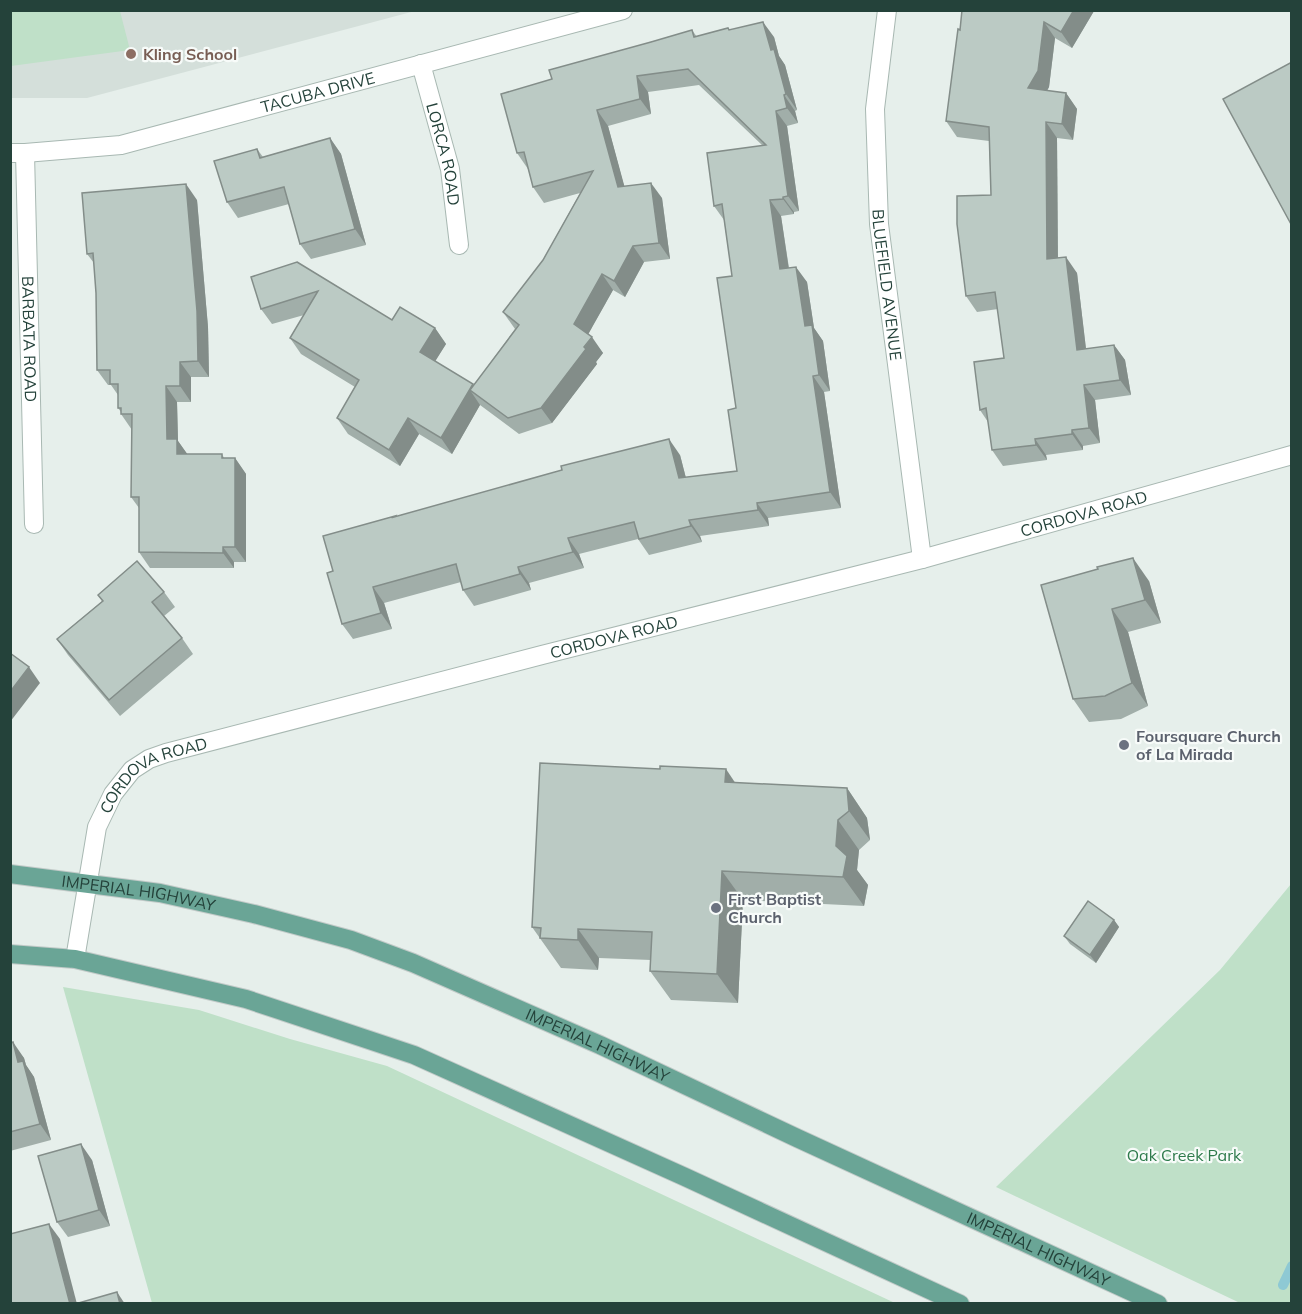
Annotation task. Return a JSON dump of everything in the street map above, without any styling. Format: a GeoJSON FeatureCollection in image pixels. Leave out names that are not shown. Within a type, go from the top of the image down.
{"type":"FeatureCollection","features":[{"type":"Feature","properties":{"kind":"main road","name":"IMPERIAL HIGHWAY"},"geometry":{"type":"LineString","coordinates":[[10,874],[160,893],[254,914],[351,940],[412,963],[600,1045],[796,1138],[1158,1304]]}},
{"type":"Feature","properties":{"kind":"main road"},"geometry":{"type":"LineString","coordinates":[[10,954],[75,959],[246,999],[414,1055],[685,1176],[960,1304]]}},
{"type":"Feature","properties":{"kind":"street","name":"TACUBA DRIVE"},"geometry":{"type":"LineString","coordinates":[[18,153],[121,145],[623,10]]}},
{"type":"Feature","properties":{"kind":"street","name":"BLUEFIELD AVENUE"},"geometry":{"type":"LineString","coordinates":[[886,10],[875,109],[879,224],[922,559]]}},
{"type":"Feature","properties":{"kind":"street","name":"LORCA ROAD"},"geometry":{"type":"LineString","coordinates":[[421,64],[450,169],[459,245]]}},
{"type":"Feature","properties":{"kind":"street","name":"BARBATA ROAD"},"geometry":{"type":"LineString","coordinates":[[18,153],[34,524]]}},
{"type":"Feature","properties":{"kind":"street","name":"CORDOVA ROAD"},"geometry":{"type":"LineString","coordinates":[[75,959],[97,827],[112,794],[132,770],[149,759],[542,655],[922,559],[1292,455]]}},
{"type":"Feature","properties":{"kind":"shaded area","name":"Kling School"},"geometry":{"type":"Polygon","coordinates":[[[10,11],[415,11],[87,98],[11,98],[10,11]]]}},
{"type":"Feature","properties":{"kind":"green space"},"geometry":{"type":"Polygon","coordinates":[[[10,11],[120,11],[130,50],[11,66],[10,11]]]}},
{"type":"Feature","properties":{"kind":"green space","name":"Oak Creek Park"},"geometry":{"type":"Polygon","coordinates":[[[1291,884],[1291,1303],[1240,1303],[996,1187],[1220,970],[1291,884]]]}},
{"type":"Feature","properties":{"kind":"green space"},"geometry":{"type":"Polygon","coordinates":[[[63,987],[199,1010],[290,1039],[387,1066],[895,1303],[152,1303],[63,987]]]}},
{"type":"Feature","properties":{"kind":"building"},"geometry":{"type":"Polygon","coordinates":[[[962,10],[1074,10],[1061,32],[1044,22],[1038,71],[1028,88],[1066,93],[1062,124],[1046,122],[1047,259],[1066,257],[1077,350],[1114,345],[1120,380],[1084,385],[1089,428],[1072,430],[1072,434],[1035,439],[1036,445],[992,450],[986,408],[980,410],[974,362],[1004,358],[995,292],[966,296],[957,224],[957,196],[991,195],[989,127],[946,121],[962,10]]]}},
{"type":"Feature","properties":{"kind":"building"},"geometry":{"type":"Polygon","coordinates":[[[763,22],[771,50],[774,49],[786,94],[784,95],[787,108],[776,111],[788,196],[783,199],[770,200],[780,269],[796,267],[805,326],[812,325],[819,375],[813,376],[830,492],[757,503],[758,510],[689,520],[691,526],[639,539],[634,522],[568,538],[573,552],[518,567],[520,574],[463,590],[456,564],[373,587],[381,613],[342,624],[327,573],[333,571],[323,536],[562,470],[561,466],[669,439],[679,478],[737,471],[728,410],[736,408],[717,278],[732,276],[722,204],[714,206],[707,153],[766,145],[688,69],[637,76],[640,99],[597,110],[618,187],[651,183],[659,243],[633,246],[614,281],[602,274],[574,324],[592,337],[584,347],[586,349],[541,408],[508,418],[470,390],[519,325],[503,312],[543,260],[593,171],[533,187],[524,152],[517,153],[501,94],[552,79],[549,70],[692,30],[694,37],[763,22]]]}},
{"type":"Feature","properties":{"kind":"building"},"geometry":{"type":"Polygon","coordinates":[[[1292,62],[1292,226],[1223,99],[1292,62]]]}},
{"type":"Feature","properties":{"kind":"building"},"geometry":{"type":"Polygon","coordinates":[[[330,138],[355,229],[300,244],[284,187],[227,202],[214,161],[257,149],[260,158],[330,138]]]}},
{"type":"Feature","properties":{"kind":"building"},"geometry":{"type":"Polygon","coordinates":[[[186,184],[197,311],[198,361],[180,362],[180,386],[166,386],[167,439],[177,439],[177,454],[222,454],[222,458],[235,458],[235,547],[223,547],[223,553],[139,552],[139,497],[131,497],[132,414],[121,414],[121,408],[118,408],[118,384],[110,384],[110,370],[97,370],[93,253],[87,254],[82,193],[186,184]]]}},
{"type":"Feature","properties":{"kind":"building"},"geometry":{"type":"Polygon","coordinates":[[[297,262],[392,320],[400,307],[435,328],[420,352],[473,384],[441,438],[408,418],[389,450],[337,418],[359,380],[290,338],[318,291],[261,309],[251,277],[297,262]]]}},
{"type":"Feature","properties":{"kind":"building"},"geometry":{"type":"Polygon","coordinates":[[[1133,558],[1145,600],[1112,609],[1132,683],[1105,696],[1073,699],[1041,585],[1133,558]]]}},
{"type":"Feature","properties":{"kind":"building"},"geometry":{"type":"Polygon","coordinates":[[[137,561],[164,592],[152,602],[182,638],[109,700],[57,639],[103,601],[98,595],[137,561]]]}},
{"type":"Feature","properties":{"kind":"building"},"geometry":{"type":"Polygon","coordinates":[[[10,653],[29,667],[10,692],[10,653]]]}},
{"type":"Feature","properties":{"kind":"building"},"geometry":{"type":"Polygon","coordinates":[[[540,763],[660,769],[660,766],[726,769],[725,782],[847,788],[849,811],[838,820],[836,846],[847,856],[843,877],[722,871],[717,974],[650,971],[652,932],[578,929],[578,940],[540,938],[541,928],[532,927],[540,763]]]}},
{"type":"Feature","properties":{"kind":"building"},"geometry":{"type":"Polygon","coordinates":[[[1088,901],[1114,920],[1090,955],[1064,936],[1088,901]]]}},
{"type":"Feature","properties":{"kind":"building"},"geometry":{"type":"Polygon","coordinates":[[[13,1042],[18,1062],[23,1061],[40,1124],[10,1132],[10,1043],[13,1042]]]}},
{"type":"Feature","properties":{"kind":"building"},"geometry":{"type":"Polygon","coordinates":[[[81,1144],[99,1210],[57,1222],[38,1156],[81,1144]]]}},
{"type":"Feature","properties":{"kind":"building"},"geometry":{"type":"Polygon","coordinates":[[[49,1224],[70,1304],[10,1304],[10,1234],[49,1224]]]}},
{"type":"Feature","properties":{"kind":"building"},"geometry":{"type":"Polygon","coordinates":[[[117,1292],[120,1304],[75,1304],[117,1292]]]}},
{"type":"Feature","properties":{"kind":"waterway"},"geometry":{"type":"LineString","coordinates":[[1283,1285],[1292,1266]]}},
{"type":"Feature","properties":{"kind":"place","name":"Kling School"},"geometry":{"type":"Point","coordinates":[131,54]}},
{"type":"Feature","properties":{"kind":"place","name":"Foursquare Church of La Mirada"},"geometry":{"type":"Point","coordinates":[1124,745]}},
{"type":"Feature","properties":{"kind":"place","name":"First Baptist Church"},"geometry":{"type":"Point","coordinates":[716,908]}}]}
